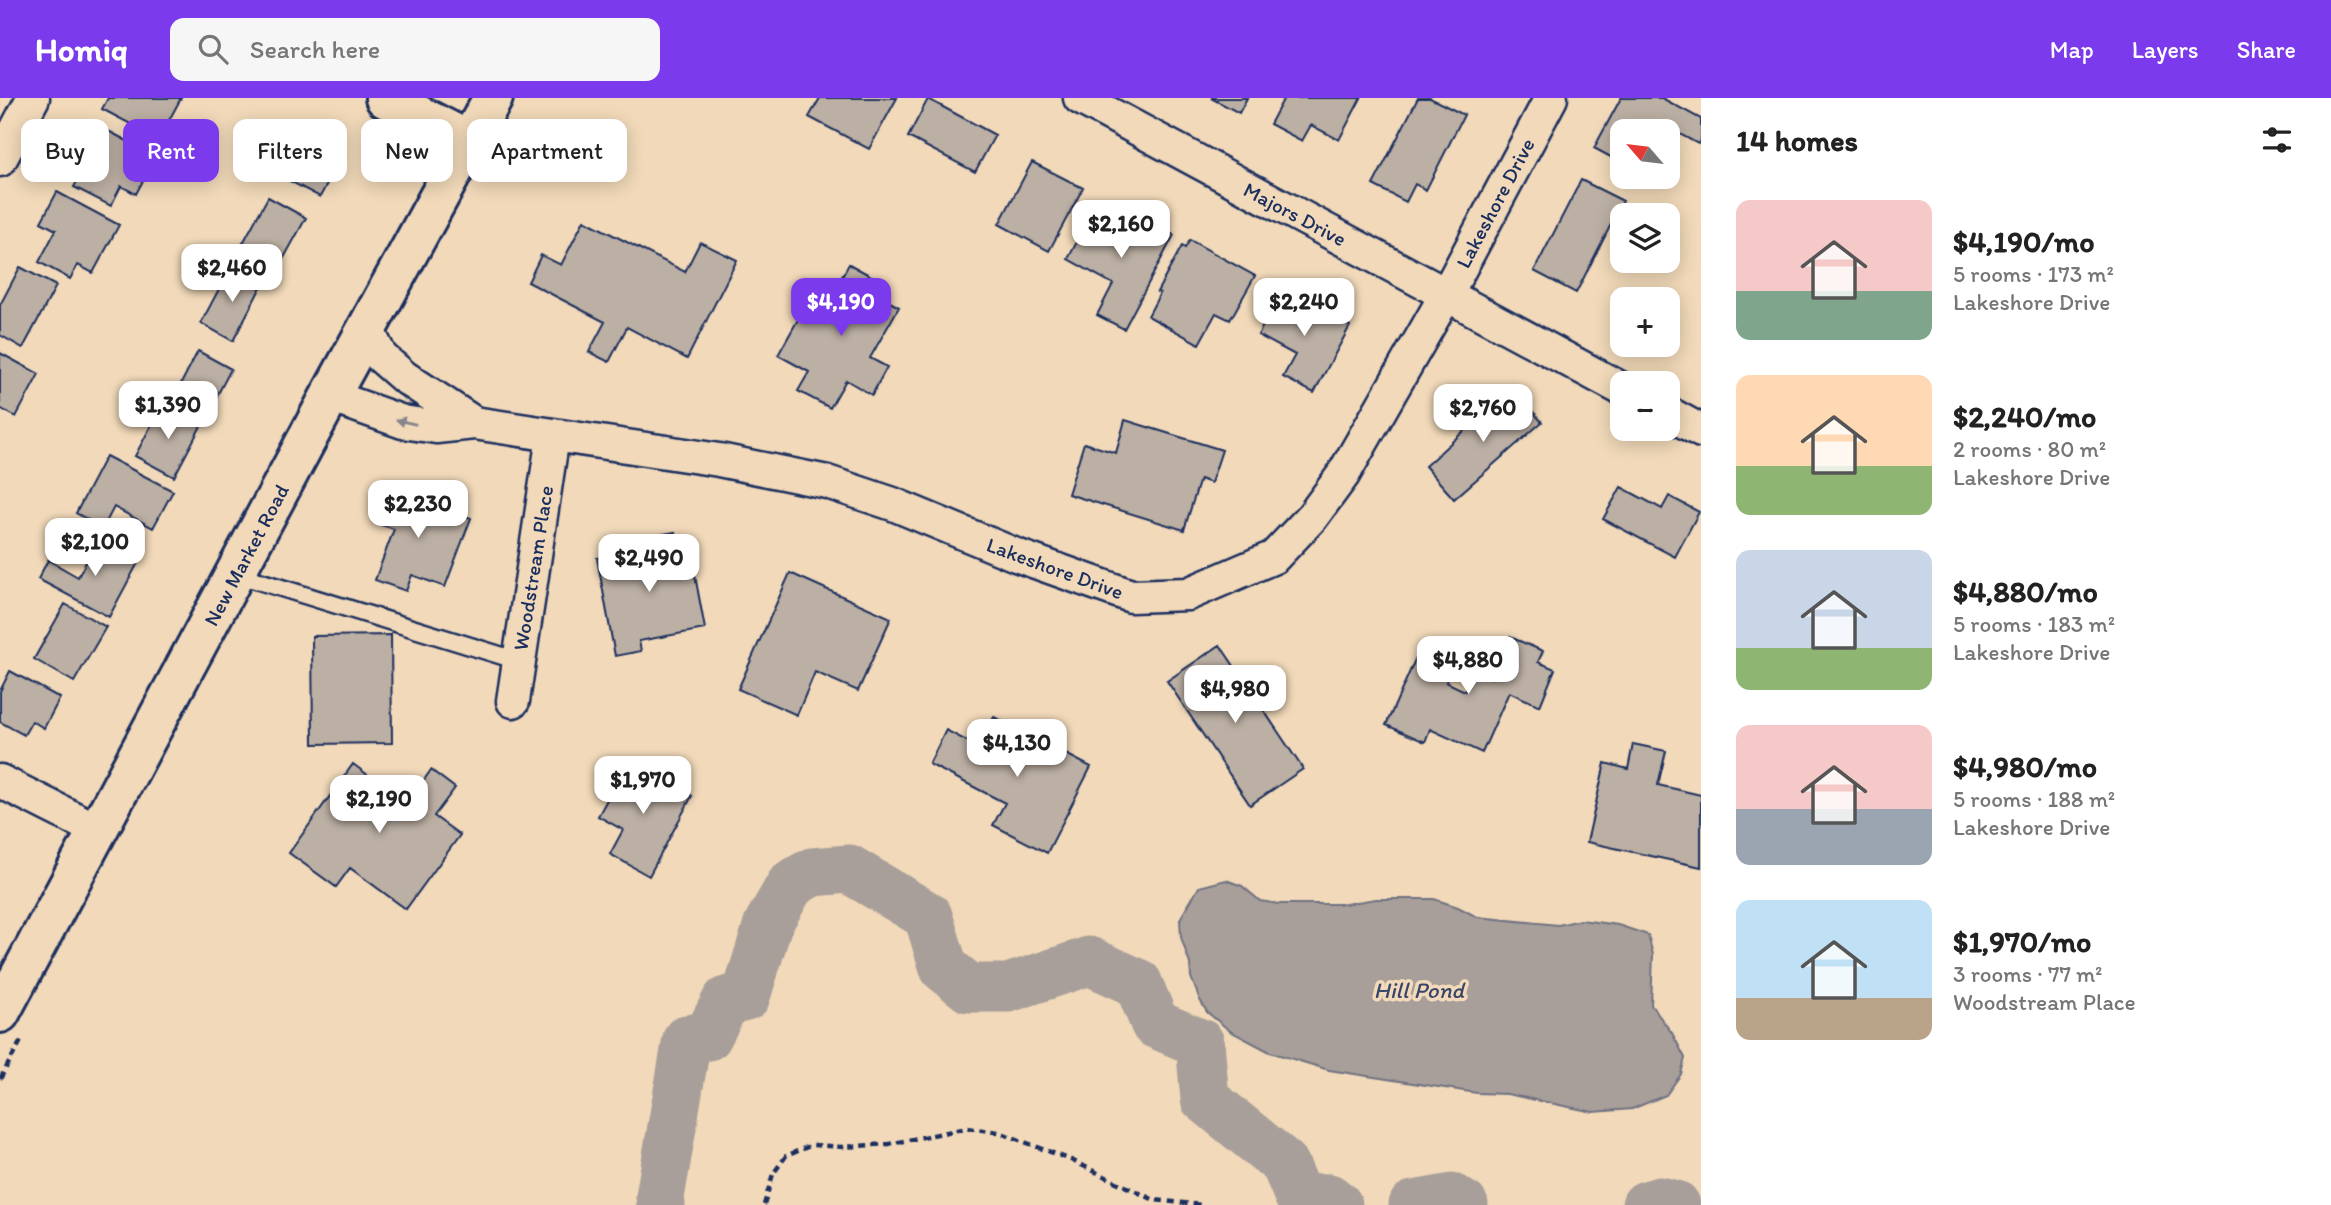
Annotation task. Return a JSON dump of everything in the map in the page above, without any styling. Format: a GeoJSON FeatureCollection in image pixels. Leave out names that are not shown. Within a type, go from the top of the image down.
{"type":"FeatureCollection","features":[{"type":"Feature","properties":{"kind":"street"},"geometry":{"type":"LineString","coordinates":[[0,160],[33,98]]}},
{"type":"Feature","properties":{"kind":"street"},"geometry":{"type":"LineString","coordinates":[[385,98],[467,140]]}},
{"type":"Feature","properties":{"kind":"street","name":"New Market Road"},"geometry":{"type":"LineString","coordinates":[[481,119],[493,98]]}},
{"type":"Feature","properties":{"kind":"street","name":"Majors Drive"},"geometry":{"type":"LineString","coordinates":[[1080,98],[1610,383]]}},
{"type":"Feature","properties":{"kind":"street","name":"Lakeshore Drive"},"geometry":{"type":"LineString","coordinates":[[330,396],[403,422],[436,427],[474,423],[719,460],[827,482],[893,504],[1016,555],[1131,596],[1188,594],[1274,557],[1312,517],[1343,475],[1446,295],[1551,98]]}},
{"type":"Feature","properties":{"kind":"street","name":"New Market Road"},"geometry":{"type":"LineString","coordinates":[[0,1013],[467,145]]}},
{"type":"Feature","properties":{"kind":"street","name":"Lakeshore Drive"},"geometry":{"type":"LineString","coordinates":[[367,329],[381,356],[404,377],[474,423]]}},
{"type":"Feature","properties":{"kind":"street"},"geometry":{"type":"LineString","coordinates":[[1680,420],[1701,431]]}},
{"type":"Feature","properties":{"kind":"street","name":"Woodstream Place"},"geometry":{"type":"LineString","coordinates":[[513,701],[553,436]]}},
{"type":"Feature","properties":{"kind":"street"},"geometry":{"type":"LineString","coordinates":[[0,781],[99,831]]}},
{"type":"Feature","properties":{"kind":"lane"},"geometry":{"type":"LineString","coordinates":[[236,574],[519,661]]}},
{"type":"Feature","properties":{"kind":"path"},"geometry":{"type":"LineString","coordinates":[[764,1205],[773,1174],[786,1156],[812,1146],[889,1144],[967,1128],[999,1132],[1070,1160],[1154,1200],[1203,1205]]}},
{"type":"Feature","properties":{"kind":"water","name":"Hill Pond"},"geometry":{"type":"Polygon","coordinates":[[[1226,880],[1242,886],[1260,901],[1279,904],[1345,904],[1376,899],[1434,899],[1477,917],[1558,925],[1581,920],[1618,925],[1648,935],[1653,955],[1651,1005],[1672,1033],[1685,1058],[1681,1074],[1666,1095],[1632,1109],[1593,1112],[1507,1094],[1477,1093],[1329,1070],[1270,1052],[1230,1031],[1207,1012],[1191,977],[1190,964],[1181,937],[1180,919],[1199,887],[1226,880]]]}},
{"type":"Feature","properties":{"kind":"building"},"geometry":{"type":"Polygon","coordinates":[[[108,98],[181,98],[170,119],[123,120],[102,109],[108,98]]]}},
{"type":"Feature","properties":{"kind":"building"},"geometry":{"type":"Polygon","coordinates":[[[820,98],[897,98],[869,149],[809,117],[820,98]]]}},
{"type":"Feature","properties":{"kind":"building"},"geometry":{"type":"Polygon","coordinates":[[[1211,98],[1247,98],[1239,113],[1211,98]]]}},
{"type":"Feature","properties":{"kind":"building"},"geometry":{"type":"Polygon","coordinates":[[[1284,98],[1361,98],[1339,140],[1311,125],[1302,141],[1270,124],[1284,98]]]}},
{"type":"Feature","properties":{"kind":"building"},"geometry":{"type":"Polygon","coordinates":[[[1418,98],[1430,98],[1464,115],[1426,190],[1415,184],[1406,202],[1373,185],[1418,98]]]}},
{"type":"Feature","properties":{"kind":"building"},"geometry":{"type":"Polygon","coordinates":[[[1621,98],[1662,98],[1701,119],[1701,139],[1698,144],[1680,134],[1680,119],[1610,119],[1610,157],[1594,148],[1621,98]]]}},
{"type":"Feature","properties":{"kind":"building"},"geometry":{"type":"Polygon","coordinates":[[[928,99],[995,135],[975,172],[908,137],[928,99]]]}},
{"type":"Feature","properties":{"kind":"building"},"geometry":{"type":"Polygon","coordinates":[[[109,131],[123,139],[123,182],[142,182],[136,194],[121,186],[111,206],[74,187],[77,182],[109,182],[109,131]]]}},
{"type":"Feature","properties":{"kind":"building"},"geometry":{"type":"Polygon","coordinates":[[[1032,162],[1083,188],[1049,251],[999,224],[1032,162]]]}},
{"type":"Feature","properties":{"kind":"building"},"geometry":{"type":"Polygon","coordinates":[[[1581,180],[1623,201],[1610,203],[1610,226],[1576,293],[1534,271],[1581,180]]]}},
{"type":"Feature","properties":{"kind":"building"},"geometry":{"type":"Polygon","coordinates":[[[292,182],[328,182],[320,197],[292,182]]]}},
{"type":"Feature","properties":{"kind":"building"},"geometry":{"type":"Polygon","coordinates":[[[57,192],[119,225],[93,273],[78,265],[70,279],[39,262],[56,230],[41,222],[57,192]]]}},
{"type":"Feature","properties":{"kind":"building"},"geometry":{"type":"Polygon","coordinates":[[[268,197],[306,218],[275,274],[237,254],[268,197]]]}},
{"type":"Feature","properties":{"kind":"building"},"geometry":{"type":"Polygon","coordinates":[[[1095,207],[1138,230],[1144,219],[1174,235],[1124,329],[1097,315],[1113,284],[1068,259],[1095,207]]]}},
{"type":"Feature","properties":{"kind":"building"},"geometry":{"type":"Polygon","coordinates":[[[584,220],[685,272],[700,242],[737,260],[687,359],[627,327],[609,362],[589,352],[605,322],[528,282],[541,255],[561,265],[584,220]]]}},
{"type":"Feature","properties":{"kind":"building"},"geometry":{"type":"Polygon","coordinates":[[[1190,240],[1255,276],[1230,320],[1216,313],[1199,344],[1148,316],[1160,293],[1157,292],[1182,246],[1185,248],[1190,240]]]}},
{"type":"Feature","properties":{"kind":"building"},"geometry":{"type":"Polygon","coordinates":[[[849,264],[884,283],[877,295],[899,307],[870,358],[887,367],[872,395],[846,380],[830,408],[798,391],[809,372],[778,355],[813,293],[828,302],[849,264]]]}},
{"type":"Feature","properties":{"kind":"building"},"geometry":{"type":"Polygon","coordinates":[[[20,267],[56,286],[23,348],[0,335],[0,305],[20,267]]]}},
{"type":"Feature","properties":{"kind":"building"},"geometry":{"type":"Polygon","coordinates":[[[230,268],[262,285],[233,341],[201,323],[230,268]]]}},
{"type":"Feature","properties":{"kind":"building"},"geometry":{"type":"Polygon","coordinates":[[[1282,290],[1350,326],[1314,393],[1283,377],[1295,355],[1258,335],[1282,290]]]}},
{"type":"Feature","properties":{"kind":"building"},"geometry":{"type":"Polygon","coordinates":[[[198,351],[231,369],[209,411],[176,393],[198,351]]]}},
{"type":"Feature","properties":{"kind":"building"},"geometry":{"type":"Polygon","coordinates":[[[0,353],[39,374],[16,417],[0,408],[0,353]]]}},
{"type":"Feature","properties":{"kind":"building"},"geometry":{"type":"Polygon","coordinates":[[[1512,388],[1542,422],[1454,499],[1425,466],[1512,388]]]}},
{"type":"Feature","properties":{"kind":"building"},"geometry":{"type":"Polygon","coordinates":[[[162,405],[201,426],[174,477],[135,456],[162,405]]]}},
{"type":"Feature","properties":{"kind":"building"},"geometry":{"type":"Polygon","coordinates":[[[1125,420],[1222,450],[1211,483],[1200,479],[1184,530],[1068,494],[1084,443],[1116,453],[1125,420]]]}},
{"type":"Feature","properties":{"kind":"building"},"geometry":{"type":"Polygon","coordinates":[[[106,456],[173,491],[153,528],[114,507],[103,528],[76,513],[106,456]]]}},
{"type":"Feature","properties":{"kind":"building"},"geometry":{"type":"Polygon","coordinates":[[[385,486],[471,518],[445,587],[412,575],[406,591],[375,580],[394,529],[373,522],[385,486]]]}},
{"type":"Feature","properties":{"kind":"building"},"geometry":{"type":"Polygon","coordinates":[[[1621,487],[1662,509],[1669,496],[1699,512],[1675,557],[1603,519],[1621,487]]]}},
{"type":"Feature","properties":{"kind":"building"},"geometry":{"type":"Polygon","coordinates":[[[675,532],[683,572],[694,570],[705,629],[639,641],[641,651],[615,656],[597,558],[644,550],[642,538],[675,532]]]}},
{"type":"Feature","properties":{"kind":"building"},"geometry":{"type":"Polygon","coordinates":[[[98,540],[139,561],[109,617],[38,579],[48,560],[78,577],[98,540]]]}},
{"type":"Feature","properties":{"kind":"building"},"geometry":{"type":"Polygon","coordinates":[[[790,573],[891,618],[858,691],[815,672],[797,715],[738,689],[790,573]]]}},
{"type":"Feature","properties":{"kind":"building"},"geometry":{"type":"Polygon","coordinates":[[[65,604],[106,627],[74,682],[34,659],[65,604]]]}},
{"type":"Feature","properties":{"kind":"building"},"geometry":{"type":"Polygon","coordinates":[[[391,635],[392,743],[313,744],[312,636],[391,635]]]}},
{"type":"Feature","properties":{"kind":"building"},"geometry":{"type":"Polygon","coordinates":[[[1510,637],[1543,651],[1538,662],[1555,669],[1540,706],[1509,692],[1482,753],[1430,729],[1425,742],[1386,725],[1418,653],[1452,668],[1446,682],[1465,691],[1474,671],[1492,678],[1510,637]]]}},
{"type":"Feature","properties":{"kind":"building"},"geometry":{"type":"Polygon","coordinates":[[[1220,645],[1303,769],[1250,805],[1167,681],[1220,645]]]}},
{"type":"Feature","properties":{"kind":"building"},"geometry":{"type":"Polygon","coordinates":[[[10,671],[60,698],[44,728],[32,721],[24,735],[0,722],[0,691],[10,671]]]}},
{"type":"Feature","properties":{"kind":"building"},"geometry":{"type":"Polygon","coordinates":[[[994,717],[1091,767],[1047,853],[993,825],[1005,803],[929,764],[946,730],[978,747],[994,717]]]}},
{"type":"Feature","properties":{"kind":"building"},"geometry":{"type":"Polygon","coordinates":[[[1633,744],[1666,751],[1658,785],[1701,795],[1701,867],[1587,842],[1605,763],[1628,769],[1633,744]]]}},
{"type":"Feature","properties":{"kind":"building"},"geometry":{"type":"Polygon","coordinates":[[[628,761],[692,796],[649,876],[610,854],[623,830],[598,816],[628,761]]]}},
{"type":"Feature","properties":{"kind":"building"},"geometry":{"type":"Polygon","coordinates":[[[353,764],[407,804],[431,770],[455,788],[434,816],[460,835],[406,909],[350,868],[336,887],[289,853],[353,764]]]}},
{"type":"Feature","properties":{"kind":"waterway"},"geometry":{"type":"LineString","coordinates":[[661,1205],[660,1197],[687,1039],[708,1036],[726,1001],[746,996],[768,924],[791,884],[812,872],[849,869],[928,916],[944,968],[969,988],[1008,988],[1089,961],[1138,983],[1155,1024],[1200,1043],[1205,1099],[1285,1164],[1299,1197],[1329,1198],[1338,1205]]}},
{"type":"Feature","properties":{"kind":"waterway"},"geometry":{"type":"LineString","coordinates":[[1413,1205],[1452,1198],[1464,1205]]}},
{"type":"Feature","properties":{"kind":"waterway"},"geometry":{"type":"LineString","coordinates":[[1646,1205],[1660,1201],[1676,1205]]}}]}
